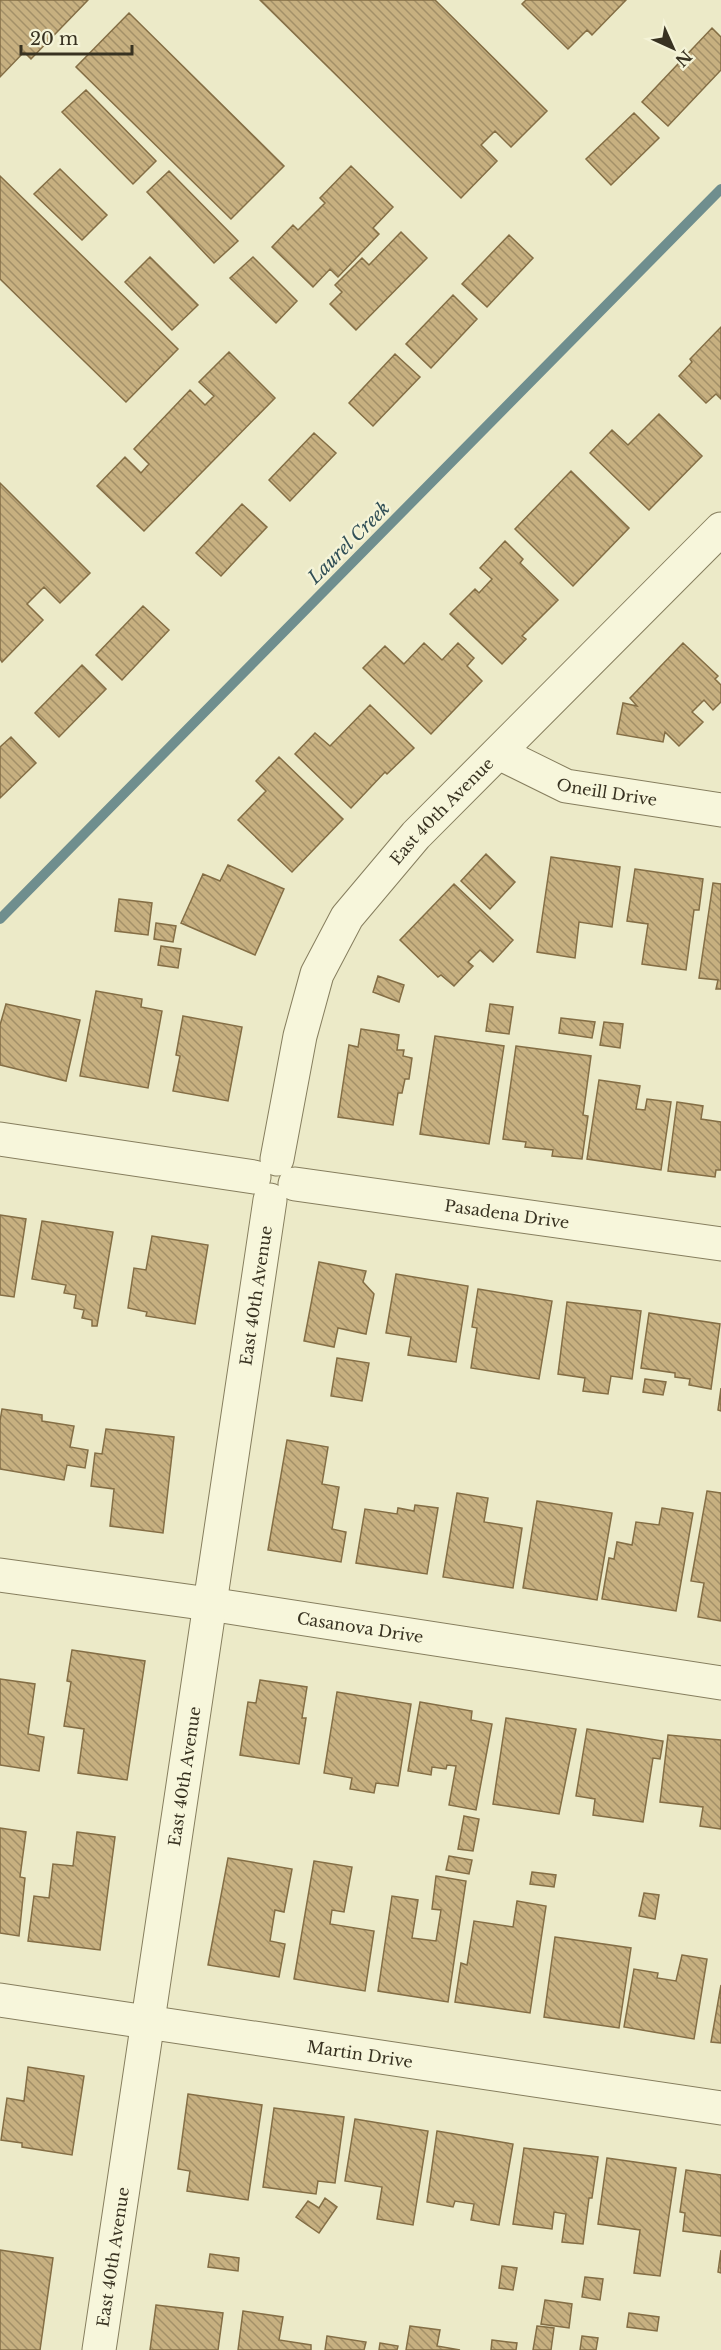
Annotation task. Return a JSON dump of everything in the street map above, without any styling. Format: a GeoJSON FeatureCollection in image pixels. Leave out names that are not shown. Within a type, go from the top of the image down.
{"type":"FeatureCollection","features":[{"type":"Feature","properties":{"kind":"street","name":"East 40th Avenue"},"geometry":{"type":"LineString","coordinates":[[99,2350],[274,1180],[300,1036],[317,974],[347,917],[416,835],[721,529]]}},
{"type":"Feature","properties":{"kind":"street","name":"Oneill Drive"},"geometry":{"type":"LineString","coordinates":[[499,753],[566,786],[721,810]]}},
{"type":"Feature","properties":{"kind":"street","name":"Pasadena Drive"},"geometry":{"type":"LineString","coordinates":[[0,1139],[721,1244]]}},
{"type":"Feature","properties":{"kind":"street","name":"Casanova Drive"},"geometry":{"type":"LineString","coordinates":[[0,1575],[209,1604],[721,1683]]}},
{"type":"Feature","properties":{"kind":"street","name":"Martin Drive"},"geometry":{"type":"LineString","coordinates":[[0,2000],[721,2108]]}},
{"type":"Feature","properties":{"kind":"building"},"geometry":{"type":"Polygon","coordinates":[[[0,0],[88,0],[31,59],[24,52],[0,77],[0,0]]]}},
{"type":"Feature","properties":{"kind":"building"},"geometry":{"type":"Polygon","coordinates":[[[260,0],[435,0],[547,111],[511,147],[495,131],[481,145],[497,161],[461,198],[260,0]]]}},
{"type":"Feature","properties":{"kind":"building"},"geometry":{"type":"Polygon","coordinates":[[[526,0],[626,0],[592,35],[587,30],[568,49],[522,4],[526,0]]]}},
{"type":"Feature","properties":{"kind":"building"},"geometry":{"type":"Polygon","coordinates":[[[129,13],[284,166],[231,219],[76,67],[129,13]]]}},
{"type":"Feature","properties":{"kind":"building"},"geometry":{"type":"Polygon","coordinates":[[[712,28],[721,37],[721,70],[668,126],[642,102],[712,28]]]}},
{"type":"Feature","properties":{"kind":"building"},"geometry":{"type":"Polygon","coordinates":[[[86,90],[156,161],[133,184],[62,112],[86,90]]]}},
{"type":"Feature","properties":{"kind":"building"},"geometry":{"type":"Polygon","coordinates":[[[634,113],[659,138],[611,185],[586,159],[634,113]]]}},
{"type":"Feature","properties":{"kind":"building"},"geometry":{"type":"Polygon","coordinates":[[[351,166],[393,207],[373,228],[379,234],[338,277],[330,269],[313,287],[272,247],[293,225],[298,230],[325,203],[320,198],[351,166]]]}},
{"type":"Feature","properties":{"kind":"building"},"geometry":{"type":"Polygon","coordinates":[[[60,169],[107,215],[82,240],[34,194],[60,169]]]}},
{"type":"Feature","properties":{"kind":"building"},"geometry":{"type":"Polygon","coordinates":[[[169,171],[238,241],[214,263],[147,192],[169,171]]]}},
{"type":"Feature","properties":{"kind":"building"},"geometry":{"type":"Polygon","coordinates":[[[0,176],[178,349],[126,402],[0,279],[0,176]]]}},
{"type":"Feature","properties":{"kind":"building"},"geometry":{"type":"Polygon","coordinates":[[[401,232],[427,258],[356,330],[330,304],[342,292],[335,285],[362,258],[369,265],[401,232]]]}},
{"type":"Feature","properties":{"kind":"building"},"geometry":{"type":"Polygon","coordinates":[[[509,235],[533,258],[487,307],[462,284],[509,235]]]}},
{"type":"Feature","properties":{"kind":"building"},"geometry":{"type":"Polygon","coordinates":[[[150,257],[198,305],[172,330],[125,282],[150,257]]]}},
{"type":"Feature","properties":{"kind":"building"},"geometry":{"type":"Polygon","coordinates":[[[253,257],[297,301],[276,323],[230,278],[253,257]]]}},
{"type":"Feature","properties":{"kind":"building"},"geometry":{"type":"Polygon","coordinates":[[[453,295],[477,319],[431,368],[406,344],[453,295]]]}},
{"type":"Feature","properties":{"kind":"building"},"geometry":{"type":"Polygon","coordinates":[[[721,327],[721,399],[716,394],[706,403],[679,376],[692,362],[690,359],[721,327]]]}},
{"type":"Feature","properties":{"kind":"building"},"geometry":{"type":"Polygon","coordinates":[[[229,352],[275,398],[144,531],[97,486],[125,457],[141,473],[149,464],[134,449],[190,390],[205,405],[214,396],[199,382],[229,352]]]}},
{"type":"Feature","properties":{"kind":"building"},"geometry":{"type":"Polygon","coordinates":[[[395,354],[420,377],[373,426],[349,403],[395,354]]]}},
{"type":"Feature","properties":{"kind":"building"},"geometry":{"type":"Polygon","coordinates":[[[659,414],[702,456],[649,510],[590,453],[612,430],[628,445],[659,414]]]}},
{"type":"Feature","properties":{"kind":"building"},"geometry":{"type":"Polygon","coordinates":[[[314,433],[336,453],[290,501],[269,480],[314,433]]]}},
{"type":"Feature","properties":{"kind":"building"},"geometry":{"type":"Polygon","coordinates":[[[571,471],[629,528],[573,586],[515,529],[571,471]]]}},
{"type":"Feature","properties":{"kind":"building"},"geometry":{"type":"Polygon","coordinates":[[[0,483],[90,573],[60,603],[44,587],[27,604],[43,620],[2,662],[0,659],[0,483]]]}},
{"type":"Feature","properties":{"kind":"building"},"geometry":{"type":"Polygon","coordinates":[[[242,504],[267,527],[221,576],[196,553],[242,504]]]}},
{"type":"Feature","properties":{"kind":"building"},"geometry":{"type":"Polygon","coordinates":[[[505,541],[523,559],[520,563],[558,600],[522,636],[526,639],[502,664],[450,614],[475,589],[479,593],[492,579],[480,568],[505,541]]]}},
{"type":"Feature","properties":{"kind":"building"},"geometry":{"type":"Polygon","coordinates":[[[143,606],[169,630],[122,680],[96,655],[143,606]]]}},
{"type":"Feature","properties":{"kind":"building"},"geometry":{"type":"Polygon","coordinates":[[[424,643],[442,660],[458,643],[474,658],[467,666],[482,681],[431,734],[363,668],[385,646],[404,664],[424,643]]]}},
{"type":"Feature","properties":{"kind":"building"},"geometry":{"type":"Polygon","coordinates":[[[683,643],[718,676],[715,679],[721,685],[721,702],[713,710],[704,700],[692,712],[703,722],[679,746],[665,732],[663,742],[617,734],[623,703],[637,706],[630,698],[683,643]]]}},
{"type":"Feature","properties":{"kind":"building"},"geometry":{"type":"Polygon","coordinates":[[[82,665],[106,689],[59,737],[35,713],[82,665]]]}},
{"type":"Feature","properties":{"kind":"building"},"geometry":{"type":"Polygon","coordinates":[[[370,705],[414,748],[387,774],[385,772],[351,808],[295,754],[315,733],[330,746],[370,705]]]}},
{"type":"Feature","properties":{"kind":"building"},"geometry":{"type":"Polygon","coordinates":[[[11,737],[36,763],[0,798],[0,747],[11,737]]]}},
{"type":"Feature","properties":{"kind":"building"},"geometry":{"type":"Polygon","coordinates":[[[279,757],[343,819],[292,872],[238,820],[266,791],[256,781],[279,757]]]}},
{"type":"Feature","properties":{"kind":"building"},"geometry":{"type":"Polygon","coordinates":[[[486,854],[515,882],[490,909],[461,881],[486,854]]]}},
{"type":"Feature","properties":{"kind":"building"},"geometry":{"type":"Polygon","coordinates":[[[551,857],[620,867],[612,927],[579,922],[575,958],[537,952],[551,857]]]}},
{"type":"Feature","properties":{"kind":"building"},"geometry":{"type":"Polygon","coordinates":[[[228,865],[284,889],[255,955],[181,923],[203,874],[220,881],[228,865]]]}},
{"type":"Feature","properties":{"kind":"building"},"geometry":{"type":"Polygon","coordinates":[[[635,869],[703,879],[699,910],[694,910],[686,970],[642,964],[648,924],[627,921],[635,869]]]}},
{"type":"Feature","properties":{"kind":"building"},"geometry":{"type":"Polygon","coordinates":[[[713,883],[721,884],[721,989],[716,989],[718,980],[699,978],[713,883]]]}},
{"type":"Feature","properties":{"kind":"building"},"geometry":{"type":"Polygon","coordinates":[[[454,884],[513,940],[493,962],[480,950],[468,962],[473,966],[454,986],[441,975],[438,977],[400,940],[454,884]]]}},
{"type":"Feature","properties":{"kind":"building"},"geometry":{"type":"Polygon","coordinates":[[[119,899],[152,903],[148,935],[115,931],[119,899]]]}},
{"type":"Feature","properties":{"kind":"building"},"geometry":{"type":"Polygon","coordinates":[[[156,923],[176,926],[173,942],[154,939],[156,923]]]}},
{"type":"Feature","properties":{"kind":"building"},"geometry":{"type":"Polygon","coordinates":[[[161,946],[181,949],[178,968],[158,965],[161,946]]]}},
{"type":"Feature","properties":{"kind":"building"},"geometry":{"type":"Polygon","coordinates":[[[378,976],[404,985],[399,1002],[373,992],[378,976]]]}},
{"type":"Feature","properties":{"kind":"building"},"geometry":{"type":"Polygon","coordinates":[[[96,991],[142,999],[141,1007],[162,1011],[148,1088],[80,1076],[96,991]]]}},
{"type":"Feature","properties":{"kind":"building"},"geometry":{"type":"Polygon","coordinates":[[[6,1004],[80,1020],[66,1081],[0,1065],[0,1025],[6,1004]]]}},
{"type":"Feature","properties":{"kind":"building"},"geometry":{"type":"Polygon","coordinates":[[[490,1004],[513,1007],[509,1034],[486,1031],[490,1004]]]}},
{"type":"Feature","properties":{"kind":"building"},"geometry":{"type":"Polygon","coordinates":[[[183,1016],[242,1027],[228,1101],[173,1091],[180,1056],[176,1055],[183,1016]]]}},
{"type":"Feature","properties":{"kind":"building"},"geometry":{"type":"Polygon","coordinates":[[[561,1018],[595,1022],[592,1038],[559,1033],[561,1018]]]}},
{"type":"Feature","properties":{"kind":"building"},"geometry":{"type":"Polygon","coordinates":[[[604,1022],[623,1024],[620,1048],[600,1045],[604,1022]]]}},
{"type":"Feature","properties":{"kind":"building"},"geometry":{"type":"Polygon","coordinates":[[[361,1029],[399,1035],[397,1050],[404,1050],[403,1056],[412,1058],[409,1079],[405,1079],[402,1093],[398,1093],[393,1125],[338,1117],[349,1045],[358,1047],[361,1029]]]}},
{"type":"Feature","properties":{"kind":"building"},"geometry":{"type":"Polygon","coordinates":[[[435,1036],[504,1046],[489,1144],[420,1134],[435,1036]]]}},
{"type":"Feature","properties":{"kind":"building"},"geometry":{"type":"Polygon","coordinates":[[[516,1046],[591,1056],[583,1115],[588,1116],[582,1159],[552,1156],[553,1150],[525,1147],[526,1142],[503,1139],[516,1046]]]}},
{"type":"Feature","properties":{"kind":"building"},"geometry":{"type":"Polygon","coordinates":[[[599,1080],[640,1086],[636,1109],[645,1110],[647,1099],[671,1102],[661,1170],[587,1159],[599,1080]]]}},
{"type":"Feature","properties":{"kind":"building"},"geometry":{"type":"Polygon","coordinates":[[[677,1102],[703,1106],[701,1119],[721,1122],[721,1170],[716,1170],[715,1177],[668,1171],[677,1102]]]}},
{"type":"Feature","properties":{"kind":"building"},"geometry":{"type":"Polygon","coordinates":[[[0,1215],[26,1219],[14,1297],[0,1295],[0,1215]]]}},
{"type":"Feature","properties":{"kind":"building"},"geometry":{"type":"Polygon","coordinates":[[[42,1221],[113,1232],[97,1326],[92,1326],[92,1320],[82,1318],[84,1310],[74,1308],[76,1295],[64,1293],[66,1285],[32,1279],[42,1221]]]}},
{"type":"Feature","properties":{"kind":"building"},"geometry":{"type":"Polygon","coordinates":[[[152,1236],[208,1245],[195,1324],[146,1316],[147,1312],[128,1308],[134,1268],[146,1270],[152,1236]]]}},
{"type":"Feature","properties":{"kind":"building"},"geometry":{"type":"Polygon","coordinates":[[[319,1262],[366,1271],[363,1282],[374,1294],[366,1334],[338,1328],[334,1347],[304,1341],[319,1262]]]}},
{"type":"Feature","properties":{"kind":"building"},"geometry":{"type":"Polygon","coordinates":[[[396,1274],[468,1286],[456,1362],[408,1355],[411,1337],[386,1333],[396,1274]]]}},
{"type":"Feature","properties":{"kind":"building"},"geometry":{"type":"Polygon","coordinates":[[[478,1289],[552,1301],[539,1379],[471,1368],[477,1328],[472,1327],[478,1289]]]}},
{"type":"Feature","properties":{"kind":"building"},"geometry":{"type":"Polygon","coordinates":[[[567,1302],[641,1311],[632,1379],[611,1376],[608,1394],[583,1391],[585,1378],[558,1374],[567,1302]]]}},
{"type":"Feature","properties":{"kind":"building"},"geometry":{"type":"Polygon","coordinates":[[[649,1313],[720,1324],[711,1389],[689,1385],[690,1379],[675,1377],[675,1373],[641,1368],[649,1313]]]}},
{"type":"Feature","properties":{"kind":"building"},"geometry":{"type":"Polygon","coordinates":[[[337,1358],[369,1363],[362,1401],[331,1396],[337,1358]]]}},
{"type":"Feature","properties":{"kind":"building"},"geometry":{"type":"Polygon","coordinates":[[[645,1379],[666,1382],[663,1395],[643,1392],[645,1379]]]}},
{"type":"Feature","properties":{"kind":"building"},"geometry":{"type":"Polygon","coordinates":[[[721,1388],[721,1411],[718,1410],[721,1388]]]}},
{"type":"Feature","properties":{"kind":"building"},"geometry":{"type":"Polygon","coordinates":[[[2,1409],[42,1415],[42,1421],[74,1426],[70,1447],[88,1450],[85,1468],[67,1465],[64,1480],[0,1469],[2,1409]]]}},
{"type":"Feature","properties":{"kind":"building"},"geometry":{"type":"Polygon","coordinates":[[[106,1429],[174,1437],[163,1533],[110,1526],[114,1489],[91,1486],[95,1453],[102,1454],[106,1429]]]}},
{"type":"Feature","properties":{"kind":"building"},"geometry":{"type":"Polygon","coordinates":[[[287,1440],[328,1447],[322,1484],[339,1487],[332,1529],[346,1532],[341,1562],[268,1550],[287,1440]]]}},
{"type":"Feature","properties":{"kind":"building"},"geometry":{"type":"Polygon","coordinates":[[[707,1491],[721,1493],[721,1621],[698,1617],[704,1583],[691,1581],[707,1491]]]}},
{"type":"Feature","properties":{"kind":"building"},"geometry":{"type":"Polygon","coordinates":[[[457,1493],[488,1498],[484,1522],[522,1528],[513,1588],[443,1577],[457,1493]]]}},
{"type":"Feature","properties":{"kind":"building"},"geometry":{"type":"Polygon","coordinates":[[[537,1501],[612,1513],[597,1600],[523,1588],[537,1501]]]}},
{"type":"Feature","properties":{"kind":"building"},"geometry":{"type":"Polygon","coordinates":[[[415,1505],[438,1508],[427,1574],[356,1563],[365,1509],[397,1514],[398,1508],[414,1511],[415,1505]]]}},
{"type":"Feature","properties":{"kind":"building"},"geometry":{"type":"Polygon","coordinates":[[[662,1508],[693,1513],[676,1611],[602,1599],[609,1558],[614,1559],[617,1542],[632,1545],[636,1522],[659,1525],[662,1508]]]}},
{"type":"Feature","properties":{"kind":"building"},"geometry":{"type":"Polygon","coordinates":[[[72,1650],[145,1661],[127,1780],[78,1773],[84,1729],[64,1726],[71,1682],[67,1681],[72,1650]]]}},
{"type":"Feature","properties":{"kind":"building"},"geometry":{"type":"Polygon","coordinates":[[[0,1679],[35,1684],[28,1734],[44,1737],[39,1771],[0,1765],[0,1679]]]}},
{"type":"Feature","properties":{"kind":"building"},"geometry":{"type":"Polygon","coordinates":[[[260,1680],[307,1687],[302,1718],[306,1718],[299,1764],[240,1755],[248,1702],[256,1703],[260,1680]]]}},
{"type":"Feature","properties":{"kind":"building"},"geometry":{"type":"Polygon","coordinates":[[[337,1692],[411,1704],[398,1786],[376,1783],[374,1793],[350,1789],[352,1778],[324,1773],[337,1692]]]}},
{"type":"Feature","properties":{"kind":"building"},"geometry":{"type":"Polygon","coordinates":[[[420,1702],[472,1711],[471,1720],[492,1724],[476,1810],[449,1805],[456,1766],[447,1765],[446,1769],[432,1767],[431,1775],[408,1771],[420,1702]]]}},
{"type":"Feature","properties":{"kind":"building"},"geometry":{"type":"Polygon","coordinates":[[[506,1718],[576,1729],[559,1814],[493,1804],[506,1718]]]}},
{"type":"Feature","properties":{"kind":"building"},"geometry":{"type":"Polygon","coordinates":[[[587,1729],[663,1741],[660,1759],[653,1758],[643,1822],[593,1815],[595,1799],[576,1796],[587,1729]]]}},
{"type":"Feature","properties":{"kind":"building"},"geometry":{"type":"Polygon","coordinates":[[[668,1735],[721,1740],[721,1829],[700,1826],[703,1807],[660,1802],[668,1735]]]}},
{"type":"Feature","properties":{"kind":"building"},"geometry":{"type":"Polygon","coordinates":[[[464,1816],[479,1819],[473,1851],[458,1849],[464,1816]]]}},
{"type":"Feature","properties":{"kind":"building"},"geometry":{"type":"Polygon","coordinates":[[[0,1828],[26,1832],[20,1877],[25,1878],[19,1936],[0,1933],[0,1828]]]}},
{"type":"Feature","properties":{"kind":"building"},"geometry":{"type":"Polygon","coordinates":[[[77,1832],[115,1837],[100,1950],[28,1941],[34,1896],[49,1898],[53,1864],[73,1866],[77,1832]]]}},
{"type":"Feature","properties":{"kind":"building"},"geometry":{"type":"Polygon","coordinates":[[[449,1856],[472,1860],[469,1874],[446,1870],[449,1856]]]}},
{"type":"Feature","properties":{"kind":"building"},"geometry":{"type":"Polygon","coordinates":[[[228,1858],[292,1869],[284,1912],[275,1910],[270,1941],[285,1944],[279,1977],[208,1965],[228,1858]]]}},
{"type":"Feature","properties":{"kind":"building"},"geometry":{"type":"Polygon","coordinates":[[[314,1861],[352,1867],[344,1912],[332,1910],[330,1924],[374,1931],[365,1991],[294,1979],[314,1861]]]}},
{"type":"Feature","properties":{"kind":"building"},"geometry":{"type":"Polygon","coordinates":[[[532,1872],[556,1875],[554,1887],[530,1884],[532,1872]]]}},
{"type":"Feature","properties":{"kind":"building"},"geometry":{"type":"Polygon","coordinates":[[[436,1876],[466,1881],[448,2002],[378,1991],[392,1896],[418,1900],[412,1938],[436,1941],[441,1910],[432,1909],[436,1876]]]}},
{"type":"Feature","properties":{"kind":"building"},"geometry":{"type":"Polygon","coordinates":[[[644,1893],[659,1895],[655,1919],[639,1916],[644,1893]]]}},
{"type":"Feature","properties":{"kind":"building"},"geometry":{"type":"Polygon","coordinates":[[[517,1901],[546,1906],[530,2013],[455,2002],[461,1963],[467,1965],[474,1921],[513,1927],[517,1901]]]}},
{"type":"Feature","properties":{"kind":"building"},"geometry":{"type":"Polygon","coordinates":[[[555,1937],[631,1948],[619,2028],[544,2017],[555,1937]]]}},
{"type":"Feature","properties":{"kind":"building"},"geometry":{"type":"Polygon","coordinates":[[[682,1955],[707,1959],[694,2039],[624,2027],[634,1969],[658,1973],[657,1978],[676,1981],[682,1955]]]}},
{"type":"Feature","properties":{"kind":"building"},"geometry":{"type":"Polygon","coordinates":[[[721,1985],[721,2043],[711,2042],[721,1985]]]}},
{"type":"Feature","properties":{"kind":"building"},"geometry":{"type":"Polygon","coordinates":[[[28,2067],[84,2076],[72,2155],[22,2147],[22,2143],[1,2140],[7,2098],[24,2101],[28,2067]]]}},
{"type":"Feature","properties":{"kind":"building"},"geometry":{"type":"Polygon","coordinates":[[[188,2094],[262,2105],[248,2200],[187,2191],[190,2171],[178,2169],[188,2094]]]}},
{"type":"Feature","properties":{"kind":"building"},"geometry":{"type":"Polygon","coordinates":[[[274,2108],[344,2117],[335,2183],[318,2181],[316,2194],[263,2187],[274,2108]]]}},
{"type":"Feature","properties":{"kind":"building"},"geometry":{"type":"Polygon","coordinates":[[[355,2119],[428,2131],[413,2225],[377,2219],[382,2187],[345,2181],[355,2119]]]}},
{"type":"Feature","properties":{"kind":"building"},"geometry":{"type":"Polygon","coordinates":[[[437,2131],[513,2144],[499,2225],[471,2220],[474,2204],[455,2201],[453,2207],[427,2202],[437,2131]]]}},
{"type":"Feature","properties":{"kind":"building"},"geometry":{"type":"Polygon","coordinates":[[[524,2148],[598,2157],[592,2198],[589,2198],[583,2244],[562,2242],[566,2214],[554,2212],[552,2229],[513,2224],[524,2148]]]}},
{"type":"Feature","properties":{"kind":"building"},"geometry":{"type":"Polygon","coordinates":[[[607,2158],[676,2168],[660,2276],[634,2273],[640,2230],[598,2224],[607,2158]]]}},
{"type":"Feature","properties":{"kind":"building"},"geometry":{"type":"Polygon","coordinates":[[[686,2170],[721,2175],[721,2236],[683,2231],[685,2213],[680,2212],[686,2170]]]}},
{"type":"Feature","properties":{"kind":"building"},"geometry":{"type":"Polygon","coordinates":[[[325,2198],[337,2207],[319,2233],[296,2217],[308,2201],[319,2208],[325,2198]]]}},
{"type":"Feature","properties":{"kind":"building"},"geometry":{"type":"Polygon","coordinates":[[[0,2250],[53,2258],[40,2350],[0,2350],[0,2250]]]}},
{"type":"Feature","properties":{"kind":"building"},"geometry":{"type":"Polygon","coordinates":[[[721,2250],[721,2273],[718,2272],[721,2250]]]}},
{"type":"Feature","properties":{"kind":"building"},"geometry":{"type":"Polygon","coordinates":[[[210,2254],[239,2258],[238,2271],[208,2267],[210,2254]]]}},
{"type":"Feature","properties":{"kind":"building"},"geometry":{"type":"Polygon","coordinates":[[[502,2266],[517,2268],[513,2290],[499,2288],[502,2266]]]}},
{"type":"Feature","properties":{"kind":"building"},"geometry":{"type":"Polygon","coordinates":[[[585,2277],[603,2279],[600,2300],[582,2297],[585,2277]]]}},
{"type":"Feature","properties":{"kind":"building"},"geometry":{"type":"Polygon","coordinates":[[[545,2300],[572,2304],[569,2328],[541,2324],[545,2300]]]}},
{"type":"Feature","properties":{"kind":"building"},"geometry":{"type":"Polygon","coordinates":[[[156,2305],[223,2313],[218,2350],[150,2350],[156,2305]]]}},
{"type":"Feature","properties":{"kind":"building"},"geometry":{"type":"Polygon","coordinates":[[[243,2311],[283,2317],[279,2340],[311,2345],[311,2350],[238,2350],[243,2311]]]}},
{"type":"Feature","properties":{"kind":"building"},"geometry":{"type":"Polygon","coordinates":[[[629,2313],[659,2317],[657,2331],[627,2327],[629,2313]]]}},
{"type":"Feature","properties":{"kind":"building"},"geometry":{"type":"Polygon","coordinates":[[[410,2326],[440,2330],[437,2346],[460,2350],[406,2350],[410,2326]]]}},
{"type":"Feature","properties":{"kind":"building"},"geometry":{"type":"Polygon","coordinates":[[[537,2326],[554,2328],[551,2350],[533,2350],[537,2326]]]}},
{"type":"Feature","properties":{"kind":"building"},"geometry":{"type":"Polygon","coordinates":[[[327,2336],[366,2342],[364,2350],[325,2350],[327,2336]]]}},
{"type":"Feature","properties":{"kind":"building"},"geometry":{"type":"Polygon","coordinates":[[[582,2336],[598,2338],[596,2350],[580,2350],[582,2336]]]}},
{"type":"Feature","properties":{"kind":"building"},"geometry":{"type":"Polygon","coordinates":[[[492,2340],[517,2343],[516,2350],[491,2350],[492,2340]]]}},
{"type":"Feature","properties":{"kind":"building"},"geometry":{"type":"Polygon","coordinates":[[[380,2343],[398,2346],[397,2350],[379,2350],[380,2343]]]}},
{"type":"Feature","properties":{"kind":"waterway","name":"Laurel Creek"},"geometry":{"type":"LineString","coordinates":[[0,919],[721,189]]}}]}
